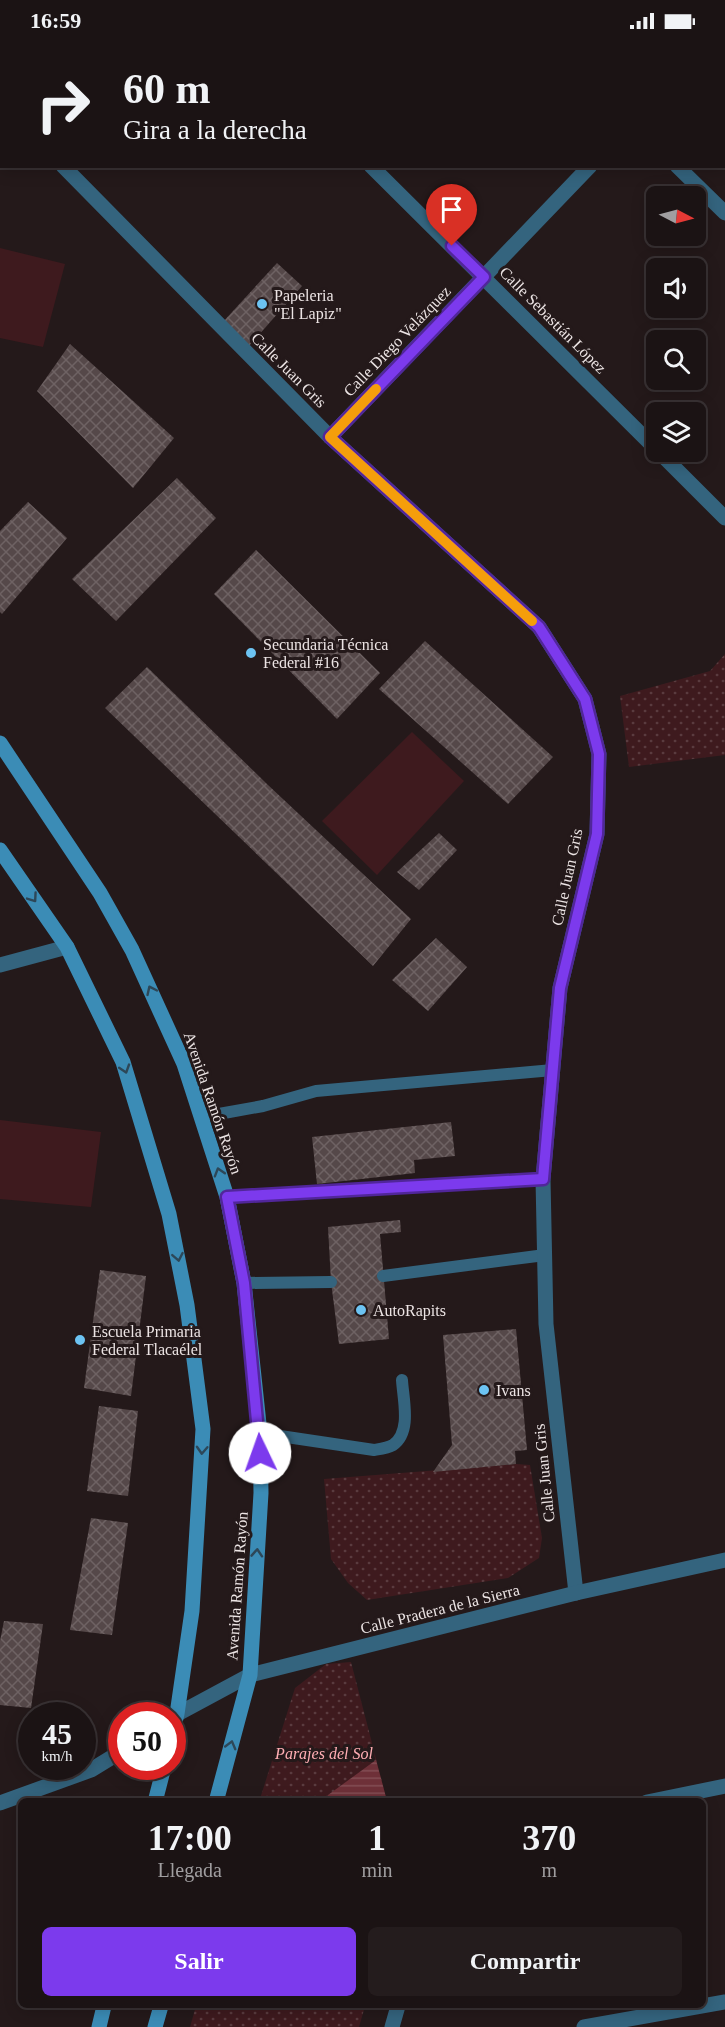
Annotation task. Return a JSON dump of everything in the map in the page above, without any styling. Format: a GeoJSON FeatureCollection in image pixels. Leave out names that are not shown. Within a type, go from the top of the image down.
{"type":"FeatureCollection","features":[{"type":"Feature","properties":{"kind":"main road","name":"Avenida Ramón Rayón"},"geometry":{"type":"LineString","coordinates":[[0,743],[100,893],[132,950],[184,1064],[227,1197],[244,1283],[260,1433],[261,1493],[250,1675],[217,1798]]}},
{"type":"Feature","properties":{"kind":"main road"},"geometry":{"type":"LineString","coordinates":[[0,850],[67,947],[123,1062],[169,1214],[187,1305],[203,1429],[192,1611],[177,1702]]}},
{"type":"Feature","properties":{"kind":"main road"},"geometry":{"type":"LineString","coordinates":[[156,1798],[161,1780]]}},
{"type":"Feature","properties":{"kind":"main road"},"geometry":{"type":"LineString","coordinates":[[99,2027],[104,2008]]}},
{"type":"Feature","properties":{"kind":"main road"},"geometry":{"type":"LineString","coordinates":[[155,2027],[160,2008]]}},
{"type":"Feature","properties":{"kind":"street","name":"Calle Juan Gris"},"geometry":{"type":"LineString","coordinates":[[65,168],[330,437],[539,627],[585,699],[599,754],[597,834],[560,988],[543,1179],[546,1324],[576,1593]]}},
{"type":"Feature","properties":{"kind":"street","name":"Calle Sebastián López"},"geometry":{"type":"LineString","coordinates":[[373,168],[646,439]]}},
{"type":"Feature","properties":{"kind":"street","name":"Calle Diego Velázquez"},"geometry":{"type":"LineString","coordinates":[[330,437],[588,168]]}},
{"type":"Feature","properties":{"kind":"street"},"geometry":{"type":"LineString","coordinates":[[680,168],[725,213]]}},
{"type":"Feature","properties":{"kind":"street","name":"Calle Sebastián López"},"geometry":{"type":"LineString","coordinates":[[669,462],[725,518]]}},
{"type":"Feature","properties":{"kind":"street"},"geometry":{"type":"LineString","coordinates":[[0,965],[67,947]]}},
{"type":"Feature","properties":{"kind":"street","name":"Calle Pradera de la Sierra"},"geometry":{"type":"LineString","coordinates":[[186,1709],[250,1675],[576,1593],[725,1560]]}},
{"type":"Feature","properties":{"kind":"street"},"geometry":{"type":"LineString","coordinates":[[0,1803],[91,1770],[108,1759]]}},
{"type":"Feature","properties":{"kind":"street"},"geometry":{"type":"LineString","coordinates":[[666,1798],[725,1786]]}},
{"type":"Feature","properties":{"kind":"street"},"geometry":{"type":"LineString","coordinates":[[706,2006],[725,2002]]}},
{"type":"Feature","properties":{"kind":"street"},"geometry":{"type":"LineString","coordinates":[[392,2027],[397,2008]]}},
{"type":"Feature","properties":{"kind":"street"},"geometry":{"type":"LineString","coordinates":[[584,2027],[625,2023],[696,2008]]}},
{"type":"Feature","properties":{"kind":"lane"},"geometry":{"type":"LineString","coordinates":[[202,1117],[263,1106],[316,1091],[553,1070]]}},
{"type":"Feature","properties":{"kind":"lane"},"geometry":{"type":"LineString","coordinates":[[227,1197],[543,1179]]}},
{"type":"Feature","properties":{"kind":"lane"},"geometry":{"type":"LineString","coordinates":[[383,1276],[544,1255]]}},
{"type":"Feature","properties":{"kind":"lane"},"geometry":{"type":"LineString","coordinates":[[244,1283],[331,1282]]}},
{"type":"Feature","properties":{"kind":"lane"},"geometry":{"type":"LineString","coordinates":[[260,1433],[374,1450],[392,1446],[401,1435],[405,1423],[402,1380]]}},
{"type":"Feature","properties":{"kind":"green space"},"geometry":{"type":"Polygon","coordinates":[[[0,248],[65,264],[43,347],[0,338],[0,248]]]}},
{"type":"Feature","properties":{"kind":"green space"},"geometry":{"type":"Polygon","coordinates":[[[725,654],[725,755],[629,767],[620,696],[710,671],[725,654]]]}},
{"type":"Feature","properties":{"kind":"green space"},"geometry":{"type":"Polygon","coordinates":[[[412,732],[464,781],[377,875],[322,821],[412,732]]]}},
{"type":"Feature","properties":{"kind":"green space"},"geometry":{"type":"Polygon","coordinates":[[[0,1120],[101,1132],[91,1207],[0,1199],[0,1120]]]}},
{"type":"Feature","properties":{"kind":"green space"},"geometry":{"type":"Polygon","coordinates":[[[516,1464],[530,1465],[542,1538],[539,1558],[508,1578],[367,1600],[348,1583],[331,1559],[324,1479],[516,1464]]]}},
{"type":"Feature","properties":{"kind":"green space","name":"Parajes del Sol"},"geometry":{"type":"Polygon","coordinates":[[[351,1662],[386,1798],[260,1798],[295,1688],[326,1664],[351,1662]]]}},
{"type":"Feature","properties":{"kind":"green space"},"geometry":{"type":"Polygon","coordinates":[[[195,2008],[364,2008],[359,2027],[190,2027],[195,2008]]]}},
{"type":"Feature","properties":{"kind":"shaded area"},"geometry":{"type":"Polygon","coordinates":[[[376,1760],[386,1798],[326,1798],[376,1760]]]}},
{"type":"Feature","properties":{"kind":"building","name":"Papeleria \"El Lapiz\""},"geometry":{"type":"Polygon","coordinates":[[[277,263],[302,286],[248,347],[222,323],[277,263]]]}},
{"type":"Feature","properties":{"kind":"building"},"geometry":{"type":"Polygon","coordinates":[[[70,344],[174,438],[133,488],[37,391],[70,344]]]}},
{"type":"Feature","properties":{"kind":"building"},"geometry":{"type":"Polygon","coordinates":[[[177,478],[216,518],[116,621],[72,579],[177,478]]]}},
{"type":"Feature","properties":{"kind":"building"},"geometry":{"type":"Polygon","coordinates":[[[28,502],[67,538],[2,614],[0,612],[0,531],[28,502]]]}},
{"type":"Feature","properties":{"kind":"building"},"geometry":{"type":"Polygon","coordinates":[[[256,550],[380,673],[337,719],[214,594],[256,550]]]}},
{"type":"Feature","properties":{"kind":"building"},"geometry":{"type":"Polygon","coordinates":[[[425,641],[553,757],[508,804],[379,689],[425,641]]]}},
{"type":"Feature","properties":{"kind":"building"},"geometry":{"type":"Polygon","coordinates":[[[147,667],[268,785],[411,919],[373,966],[105,708],[147,667]]]}},
{"type":"Feature","properties":{"kind":"building"},"geometry":{"type":"Polygon","coordinates":[[[439,833],[457,850],[419,890],[397,872],[439,833]]]}},
{"type":"Feature","properties":{"kind":"building"},"geometry":{"type":"Polygon","coordinates":[[[436,938],[467,967],[428,1011],[392,980],[436,938]]]}},
{"type":"Feature","properties":{"kind":"building"},"geometry":{"type":"Polygon","coordinates":[[[451,1122],[455,1156],[414,1160],[415,1173],[317,1184],[312,1137],[451,1122]]]}},
{"type":"Feature","properties":{"kind":"building","name":"AutoRapits"},"geometry":{"type":"Polygon","coordinates":[[[400,1220],[401,1232],[380,1234],[389,1339],[339,1344],[331,1282],[328,1227],[400,1220]]]}},
{"type":"Feature","properties":{"kind":"building"},"geometry":{"type":"Polygon","coordinates":[[[100,1270],[146,1276],[131,1396],[84,1388],[100,1270]]]}},
{"type":"Feature","properties":{"kind":"building","name":"Ivans"},"geometry":{"type":"Polygon","coordinates":[[[516,1329],[527,1450],[515,1451],[516,1464],[433,1472],[452,1445],[443,1335],[516,1329]]]}},
{"type":"Feature","properties":{"kind":"building"},"geometry":{"type":"Polygon","coordinates":[[[99,1406],[138,1411],[128,1496],[87,1491],[99,1406]]]}},
{"type":"Feature","properties":{"kind":"building"},"geometry":{"type":"Polygon","coordinates":[[[91,1518],[128,1523],[112,1635],[70,1630],[91,1518]]]}},
{"type":"Feature","properties":{"kind":"building"},"geometry":{"type":"Polygon","coordinates":[[[4,1621],[43,1624],[32,1702],[18,1702],[18,1707],[0,1705],[0,1641],[4,1621]]]}},
{"type":"Feature","properties":{"kind":"slow traffic"},"geometry":{"type":"LineString","coordinates":[[376,389],[330,437],[532,621]]}},
{"type":"Feature","properties":{"kind":"place","name":"Papeleria \"El Lapiz\""},"geometry":{"type":"Point","coordinates":[262,304]}},
{"type":"Feature","properties":{"kind":"place","name":"Secundaria Técnica Federal #16"},"geometry":{"type":"Point","coordinates":[251,653]}},
{"type":"Feature","properties":{"kind":"place","name":"AutoRapits"},"geometry":{"type":"Point","coordinates":[361,1310]}},
{"type":"Feature","properties":{"kind":"place","name":"Escuela Primaria Federal Tlacaélel"},"geometry":{"type":"Point","coordinates":[80,1340]}},
{"type":"Feature","properties":{"kind":"place","name":"Ivans"},"geometry":{"type":"Point","coordinates":[484,1390]}},
{"type":"Feature","properties":{"kind":"route"},"geometry":{"type":"LineString","coordinates":[[260,1453],[260,1433],[244,1283],[227,1197],[543,1179],[560,988],[597,834],[599,754],[585,699],[539,627],[330,437],[484,277],[452,246]]}}]}
